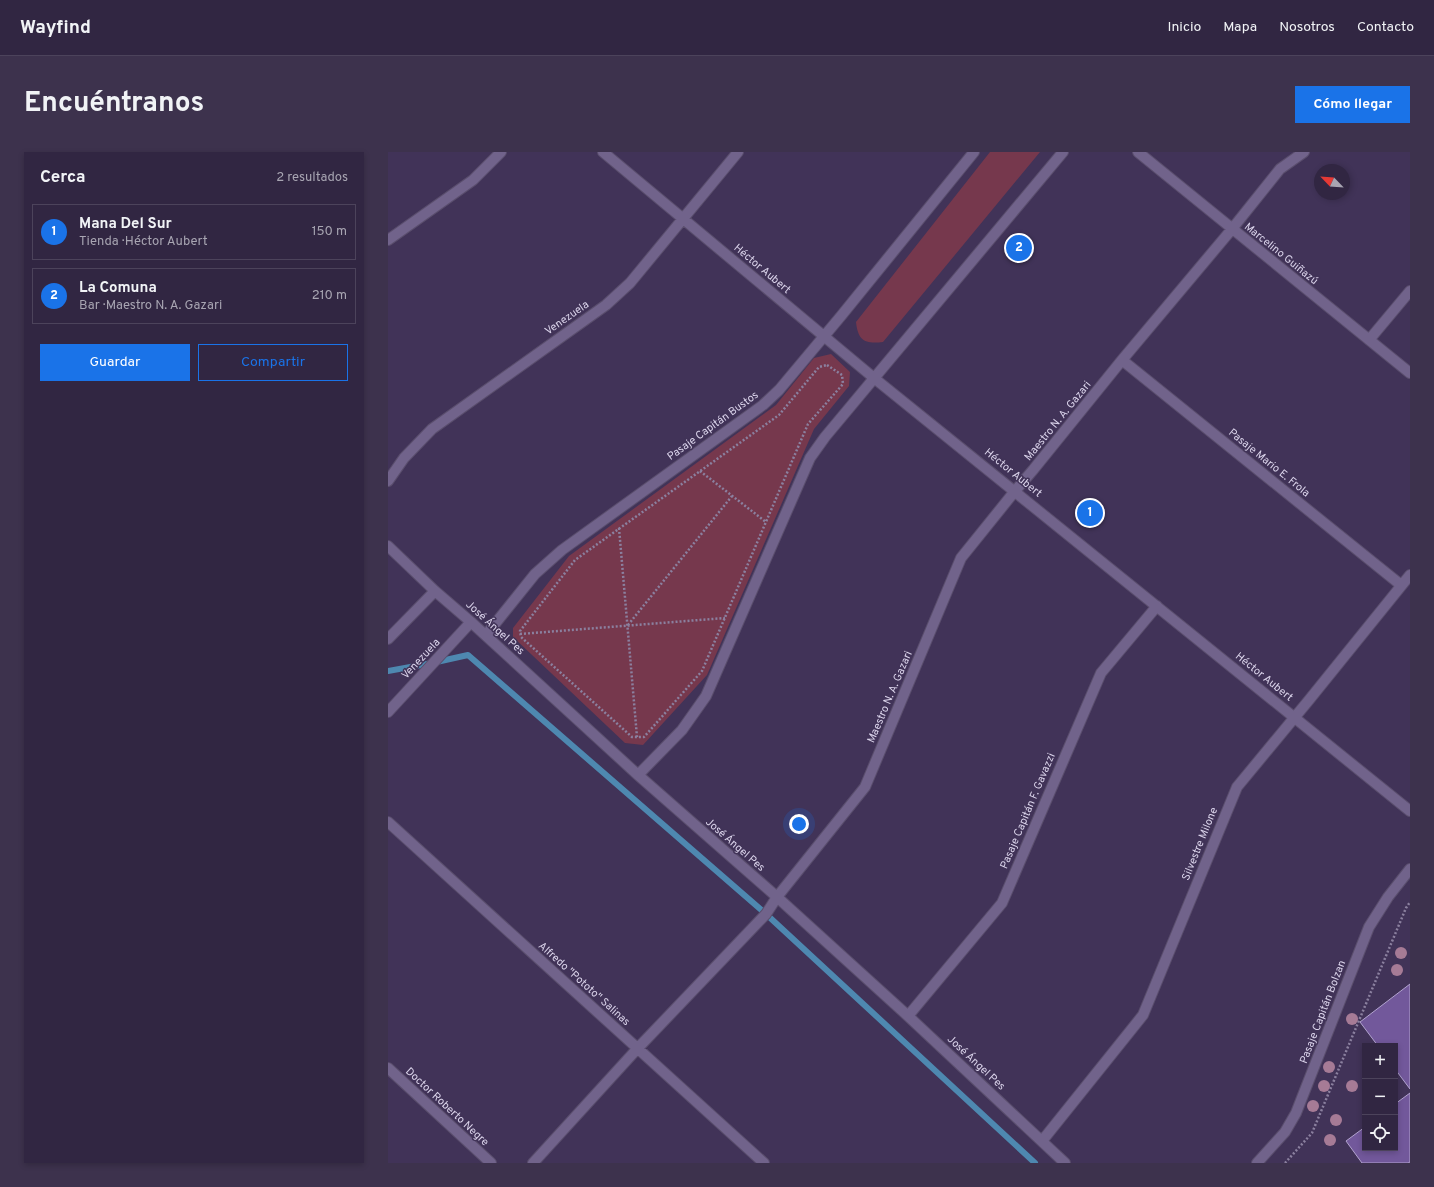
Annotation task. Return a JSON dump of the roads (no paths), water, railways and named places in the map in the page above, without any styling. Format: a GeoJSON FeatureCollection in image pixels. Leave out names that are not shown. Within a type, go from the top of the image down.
{"type":"FeatureCollection","features":[{"type":"Feature","properties":{"kind":"street"},"geometry":{"type":"LineString","coordinates":[[388,240],[473,180],[501,152]]}},
{"type":"Feature","properties":{"kind":"street","name":"Héctor Aubert"},"geometry":{"type":"LineString","coordinates":[[602,152],[874,378],[1410,811]]}},
{"type":"Feature","properties":{"kind":"street","name":"Venezuela"},"geometry":{"type":"LineString","coordinates":[[388,480],[404,458],[432,428],[606,305],[630,283],[682,218],[738,152]]}},
{"type":"Feature","properties":{"kind":"street","name":"Pasaje Capitán Bustos"},"geometry":{"type":"LineString","coordinates":[[486,635],[535,574],[562,550],[763,405],[779,390],[974,152]]}},
{"type":"Feature","properties":{"kind":"street"},"geometry":{"type":"LineString","coordinates":[[638,775],[682,730],[706,696],[810,458],[825,437],[1063,152]]}},
{"type":"Feature","properties":{"kind":"street","name":"Marcelino Guiñazú"},"geometry":{"type":"LineString","coordinates":[[1138,152],[1410,374]]}},
{"type":"Feature","properties":{"kind":"street","name":"Maestro N. A. Gazari"},"geometry":{"type":"LineString","coordinates":[[533,1163],[637,1049],[766,914],[777,897],[865,788],[961,558],[1280,169],[1304,152]]}},
{"type":"Feature","properties":{"kind":"street"},"geometry":{"type":"LineString","coordinates":[[1369,340],[1410,291]]}},
{"type":"Feature","properties":{"kind":"street","name":"Pasaje Mario E. Frola"},"geometry":{"type":"LineString","coordinates":[[1122,360],[1401,585]]}},
{"type":"Feature","properties":{"kind":"street","name":"José Ángel Pes"},"geometry":{"type":"LineString","coordinates":[[388,546],[435,591],[486,635],[638,775],[777,897],[908,1016],[1065,1163]]}},
{"type":"Feature","properties":{"kind":"street","name":"Silvestre Milone"},"geometry":{"type":"LineString","coordinates":[[1042,1141],[1143,1015],[1237,787],[1410,575]]}},
{"type":"Feature","properties":{"kind":"street"},"geometry":{"type":"LineString","coordinates":[[388,639],[435,591]]}},
{"type":"Feature","properties":{"kind":"street","name":"Pasaje Capitán F. Gavazzi"},"geometry":{"type":"LineString","coordinates":[[908,1016],[1002,903],[1101,673],[1157,606]]}},
{"type":"Feature","properties":{"kind":"street","name":"Venezuela"},"geometry":{"type":"LineString","coordinates":[[388,712],[471,622]]}},
{"type":"Feature","properties":{"kind":"street","name":"Alfredo \"Pototo\" Salinas"},"geometry":{"type":"LineString","coordinates":[[388,822],[764,1163]]}},
{"type":"Feature","properties":{"kind":"street","name":"Pasaje Capitán Bolzan"},"geometry":{"type":"LineString","coordinates":[[1258,1163],[1285,1132],[1296,1113],[1369,927],[1388,897],[1410,869]]}},
{"type":"Feature","properties":{"kind":"street","name":"Doctor Roberto Negre"},"geometry":{"type":"LineString","coordinates":[[388,1068],[491,1163]]}},
{"type":"Feature","properties":{"kind":"waterway"},"geometry":{"type":"LineString","coordinates":[[388,671],[468,655],[766,914],[1035,1163]]}},
{"type":"Feature","properties":{"kind":"place","name":"La Comuna"},"geometry":{"type":"Point","coordinates":[1019,248]}},
{"type":"Feature","properties":{"kind":"place","name":"Mana Del Sur"},"geometry":{"type":"Point","coordinates":[1090,513]}}]}
